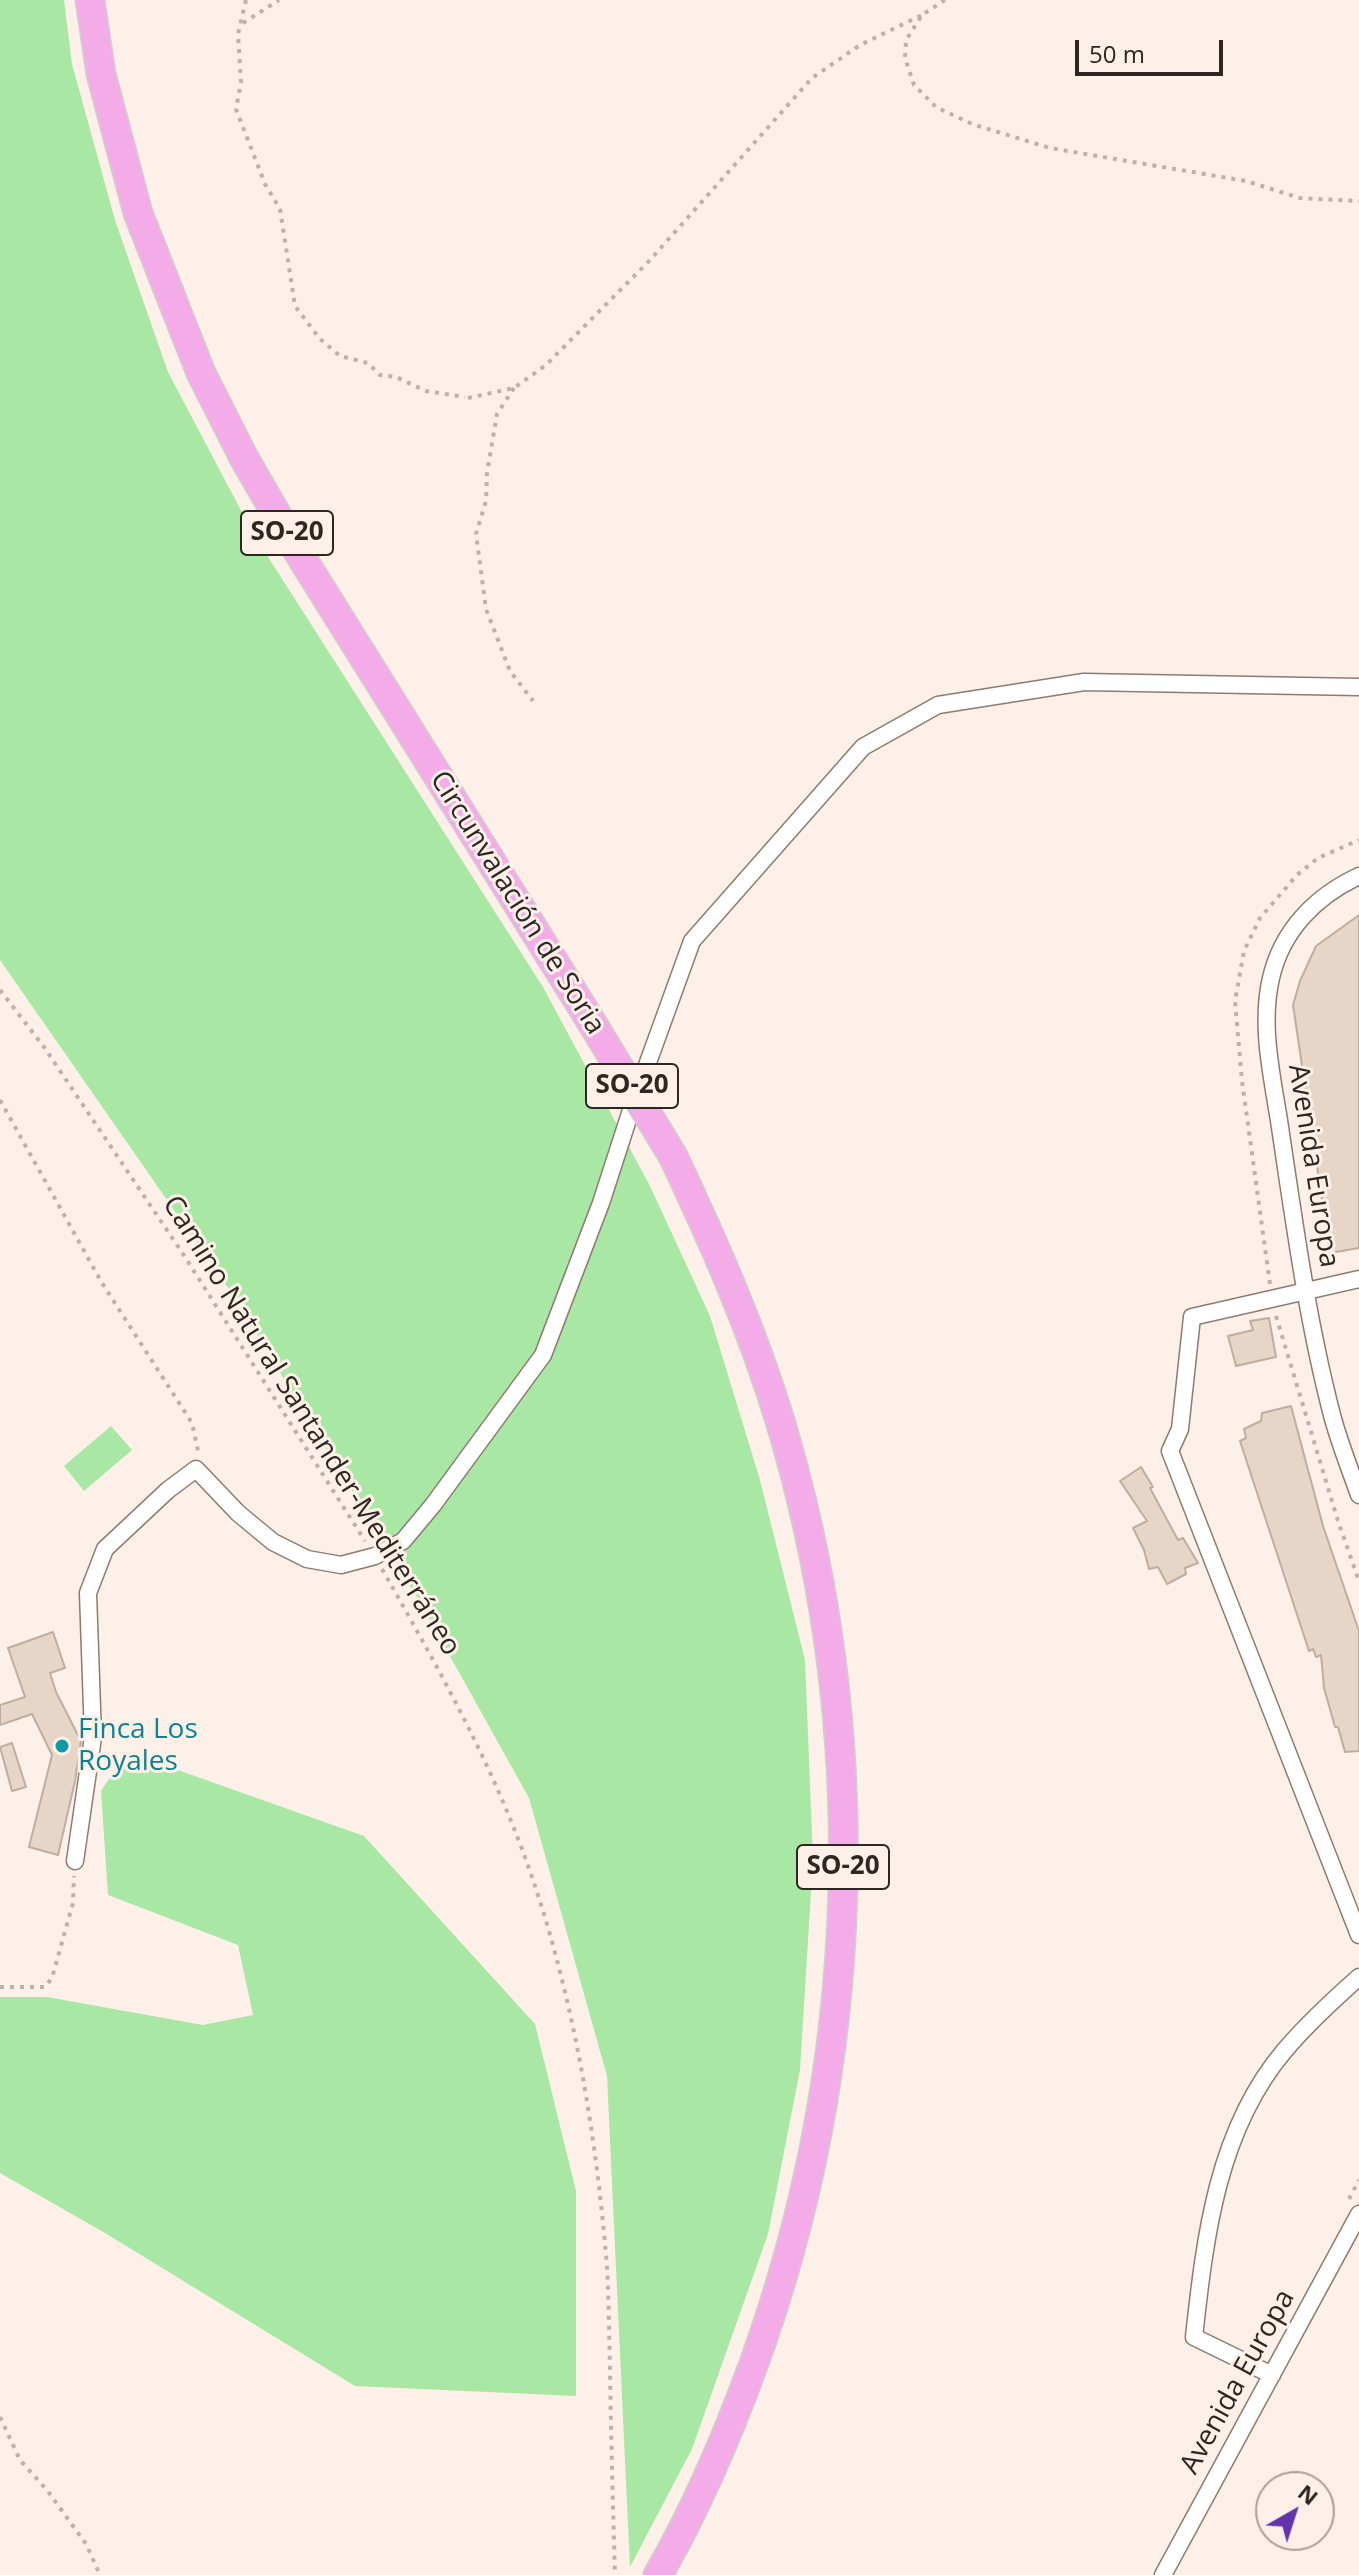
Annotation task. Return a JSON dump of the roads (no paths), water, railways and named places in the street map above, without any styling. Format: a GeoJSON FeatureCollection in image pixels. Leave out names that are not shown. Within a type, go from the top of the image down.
{"type":"FeatureCollection","features":[{"type":"Feature","properties":{"kind":"highway","name":"Circunvalación de Soria"},"geometry":{"type":"LineString","coordinates":[[90,0],[101,74],[138,213],[201,373],[244,458],[300,555],[640,1098],[673,1156],[717,1250],[757,1352],[785,1442],[824,1608],[839,1731],[844,1827],[838,1991],[824,2106],[795,2236],[769,2322],[741,2398],[677,2543],[658,2575]]}},
{"type":"Feature","properties":{"kind":"street"},"geometry":{"type":"LineString","coordinates":[[75,1861],[93,1737],[88,1593],[105,1549],[168,1490],[196,1469],[238,1513],[273,1542],[307,1559],[341,1565],[375,1556],[403,1541],[543,1355],[601,1203],[692,941],[863,747],[938,705],[1084,682],[1359,687]]}},
{"type":"Feature","properties":{"kind":"street","name":"Avenida Europa"},"geometry":{"type":"LineString","coordinates":[[1359,876],[1340,885],[1309,908],[1291,931],[1271,977],[1266,1035],[1306,1291],[1332,1416],[1359,1495]]}},
{"type":"Feature","properties":{"kind":"street"},"geometry":{"type":"LineString","coordinates":[[1359,1279],[1192,1317],[1180,1429],[1170,1451],[1359,1935]]}},
{"type":"Feature","properties":{"kind":"street"},"geometry":{"type":"LineString","coordinates":[[1272,2375],[1194,2337],[1204,2243],[1232,2143],[1252,2099],[1284,2051],[1331,2001],[1359,1977]]}},
{"type":"Feature","properties":{"kind":"street","name":"Avenida Europa"},"geometry":{"type":"LineString","coordinates":[[1163,2575],[1359,2214]]}},
{"type":"Feature","properties":{"kind":"place","name":"Finca Los Royales"},"geometry":{"type":"Point","coordinates":[62,1746]}}]}
